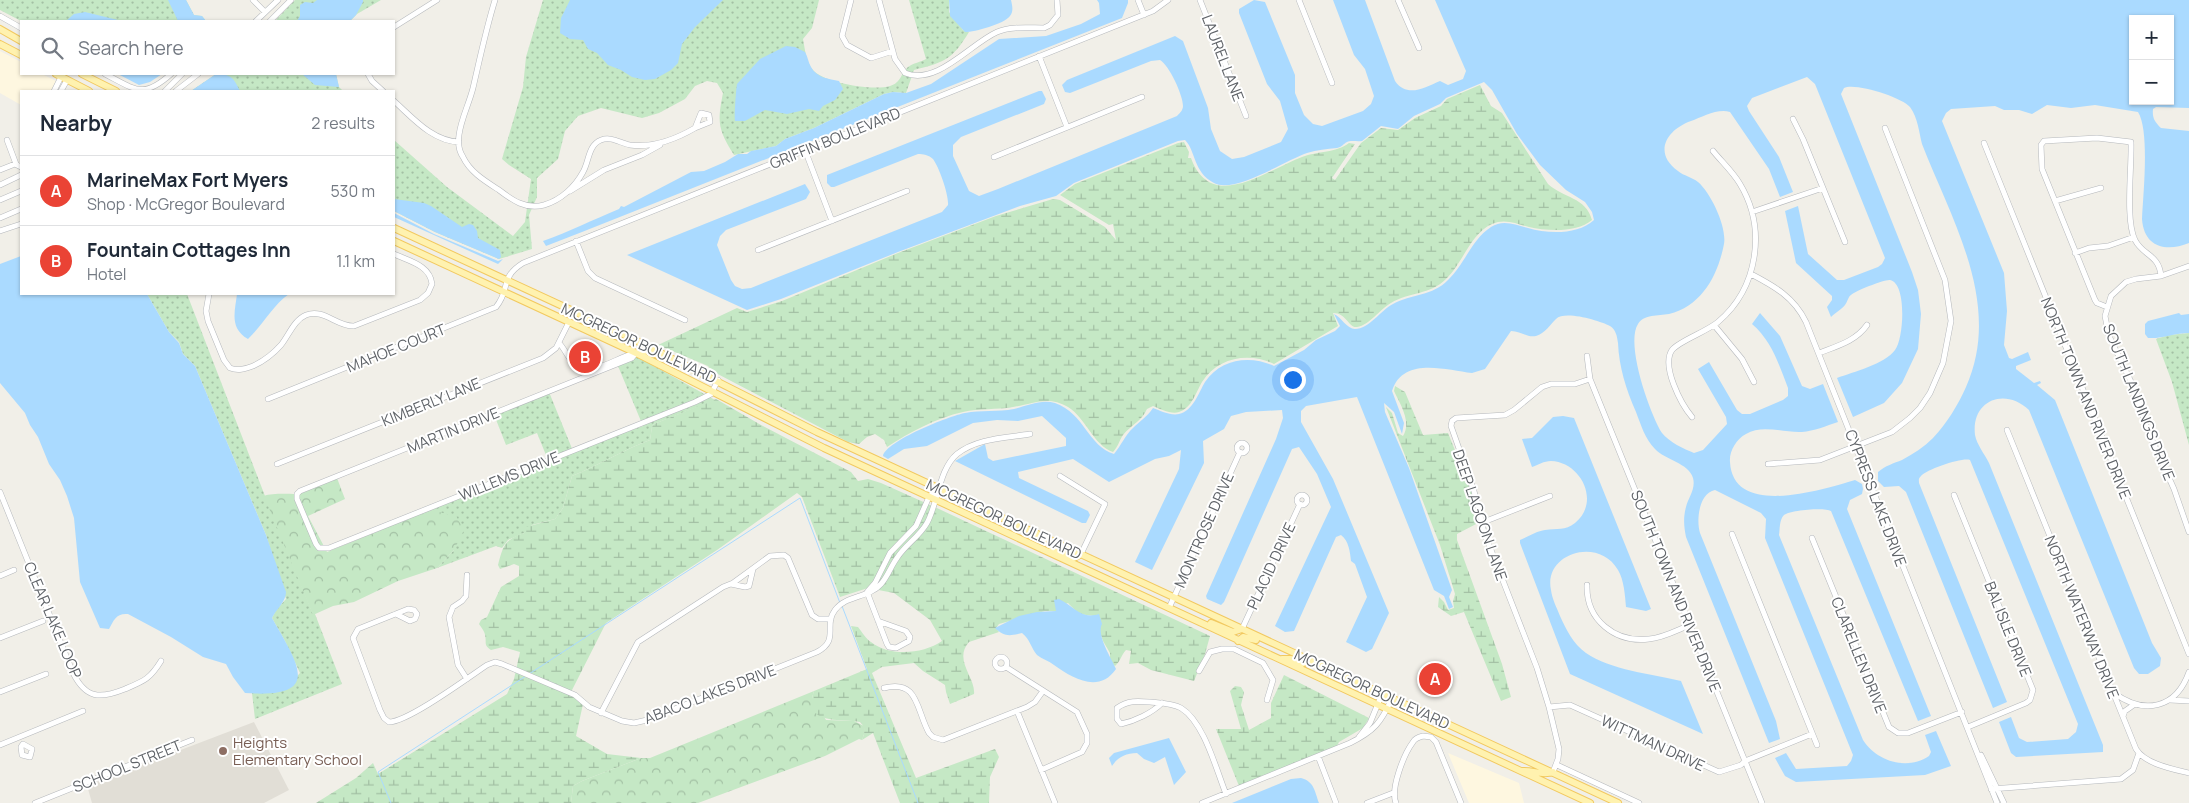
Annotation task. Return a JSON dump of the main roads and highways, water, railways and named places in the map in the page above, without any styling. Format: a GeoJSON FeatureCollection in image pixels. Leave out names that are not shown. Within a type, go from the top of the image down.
{"type":"FeatureCollection","features":[{"type":"Feature","properties":{"kind":"main road"},"geometry":{"type":"LineString","coordinates":[[0,30],[20,40]]}},
{"type":"Feature","properties":{"kind":"main road"},"geometry":{"type":"LineString","coordinates":[[0,44],[20,54]]}},
{"type":"Feature","properties":{"kind":"main road"},"geometry":{"type":"LineString","coordinates":[[84,75],[114,90]]}},
{"type":"Feature","properties":{"kind":"main road"},"geometry":{"type":"LineString","coordinates":[[61,77],[87,90]]}},
{"type":"Feature","properties":{"kind":"main road","name":"MCGREGOR BOULEVARD"},"geometry":{"type":"LineString","coordinates":[[395,228],[689,366],[817,432],[1618,803]]}},
{"type":"Feature","properties":{"kind":"main road","name":"MCGREGOR BOULEVARD"},"geometry":{"type":"LineString","coordinates":[[395,241],[636,353],[824,448],[1590,803]]}},
{"type":"Feature","properties":{"kind":"main road"},"geometry":{"type":"LineString","coordinates":[[636,353],[648,351],[682,366],[689,366]]}},
{"type":"Feature","properties":{"kind":"main road"},"geometry":{"type":"LineString","coordinates":[[1041,549],[1052,550],[1074,558],[1081,554]]}},
{"type":"Feature","properties":{"kind":"main road"},"geometry":{"type":"LineString","coordinates":[[1198,621],[1206,621],[1233,632],[1242,629]]}},
{"type":"Feature","properties":{"kind":"main road"},"geometry":{"type":"LineString","coordinates":[[1238,641],[1243,637],[1250,637],[1281,651],[1287,650]]}},
{"type":"Feature","properties":{"kind":"main road"},"geometry":{"type":"LineString","coordinates":[[1278,658],[1291,659],[1302,664],[1309,660]]}},
{"type":"Feature","properties":{"kind":"main road"},"geometry":{"type":"LineString","coordinates":[[1520,770],[1531,770],[1544,775],[1553,772]]}},
{"type":"Feature","properties":{"kind":"water"},"geometry":{"type":"Polygon","coordinates":[[[168,0],[186,0],[194,15],[202,16],[205,20],[178,20],[168,0]]]}},
{"type":"Feature","properties":{"kind":"water"},"geometry":{"type":"Polygon","coordinates":[[[317,0],[363,0],[356,15],[351,20],[298,20],[300,16],[300,5],[305,2],[313,3],[317,0]]]}},
{"type":"Feature","properties":{"kind":"water"},"geometry":{"type":"Polygon","coordinates":[[[570,0],[723,0],[695,27],[682,44],[678,63],[671,70],[655,79],[645,80],[632,77],[608,65],[597,53],[588,49],[583,40],[570,39],[560,33],[561,18],[570,0]]]}},
{"type":"Feature","properties":{"kind":"water"},"geometry":{"type":"Polygon","coordinates":[[[949,0],[1011,0],[1012,12],[1007,19],[996,25],[965,32],[950,16],[949,0]]]}},
{"type":"Feature","properties":{"kind":"water"},"geometry":{"type":"Polygon","coordinates":[[[1097,0],[1128,0],[1128,3],[1122,18],[546,246],[543,241],[619,209],[621,206],[624,207],[691,172],[704,171],[738,154],[747,154],[751,151],[776,146],[785,139],[814,128],[884,94],[893,92],[906,93],[931,84],[999,39],[1046,36],[1081,24],[1100,14],[1097,0]]]}},
{"type":"Feature","properties":{"kind":"water"},"geometry":{"type":"Polygon","coordinates":[[[1254,0],[1265,2],[1295,75],[1295,93],[1304,115],[1313,124],[1322,126],[1363,111],[1371,104],[1374,96],[1365,69],[1354,55],[1333,0],[1365,0],[1395,81],[1405,89],[1416,90],[1440,81],[1448,85],[1463,79],[1466,71],[1435,0],[2189,0],[2189,108],[2156,107],[2153,109],[2153,115],[2154,120],[2161,128],[2189,131],[2189,243],[2173,247],[2158,245],[2152,242],[2144,229],[2142,219],[2145,148],[2142,121],[2138,112],[2095,105],[2071,108],[2047,105],[2032,114],[2019,110],[2004,110],[1995,106],[1951,109],[1946,113],[1942,121],[2004,273],[2007,311],[2004,345],[2009,358],[2012,359],[2028,352],[2031,360],[2016,366],[2016,369],[2034,383],[2040,381],[2041,383],[2037,385],[2055,400],[2152,643],[2161,658],[2160,666],[2148,674],[2139,674],[2134,668],[2029,410],[2020,403],[2010,399],[1991,401],[1978,413],[1975,423],[1976,439],[1989,463],[2103,745],[2103,752],[2016,757],[2011,753],[1999,722],[2011,717],[2019,738],[2027,742],[2068,739],[2076,732],[2078,724],[1970,460],[1953,462],[1930,470],[1920,477],[1919,483],[2007,702],[1993,708],[1906,492],[1899,486],[1884,487],[1878,481],[1878,472],[1906,458],[1926,444],[1952,414],[1966,387],[1976,356],[1979,325],[1976,294],[1969,263],[1959,233],[1922,144],[1915,116],[1910,107],[1905,103],[1888,95],[1857,87],[1844,88],[1841,94],[1918,290],[1921,314],[1918,349],[1902,383],[1884,403],[1853,417],[1837,378],[1876,363],[1895,350],[1900,335],[1902,312],[1899,291],[1895,283],[1887,280],[1858,291],[1850,296],[1846,304],[1831,317],[1827,307],[1832,300],[1832,296],[1796,263],[1785,211],[1798,206],[1808,254],[1837,280],[1844,280],[1878,267],[1885,258],[1815,84],[1807,77],[1752,98],[1747,106],[1779,157],[1793,192],[1780,197],[1769,169],[1730,112],[1720,111],[1705,115],[1682,125],[1669,136],[1665,150],[1666,157],[1670,164],[1678,171],[1698,182],[1708,194],[1721,220],[1724,244],[1718,267],[1707,288],[1691,304],[1681,310],[1644,318],[1638,324],[1635,334],[1635,347],[1641,379],[1651,411],[1662,433],[1681,447],[1694,453],[1703,450],[1727,424],[1726,417],[1698,369],[1709,362],[1737,410],[1742,414],[1750,414],[1788,396],[1788,388],[1770,346],[1752,324],[1760,313],[1780,336],[1802,386],[1810,389],[1823,384],[1838,422],[1802,432],[1766,429],[1752,431],[1742,436],[1736,442],[1730,462],[1735,480],[1746,490],[1763,495],[1782,496],[1803,493],[1855,480],[1862,484],[1862,494],[1850,500],[1847,509],[1931,716],[1918,721],[1831,511],[1815,509],[1787,513],[1781,519],[1779,535],[1863,740],[1884,758],[1902,763],[1911,763],[1929,756],[1931,752],[1925,735],[1936,731],[1951,766],[1925,775],[1796,782],[1785,776],[1775,758],[1786,753],[1796,769],[1847,766],[1853,755],[1765,538],[1766,519],[1761,513],[1715,490],[1705,496],[1702,501],[1698,521],[1700,533],[1776,721],[1780,739],[1769,743],[1686,537],[1684,515],[1693,490],[1694,482],[1691,473],[1682,465],[1659,453],[1649,441],[1626,386],[1621,369],[1618,340],[1614,329],[1583,317],[1560,317],[1545,331],[1536,336],[1511,331],[1485,369],[1472,373],[1426,368],[1415,369],[1405,373],[1398,380],[1392,391],[1404,423],[1402,434],[1394,412],[1384,403],[1385,412],[1409,468],[1452,590],[1449,597],[1453,607],[1449,609],[1444,596],[1434,590],[1357,397],[1306,406],[1301,411],[1301,422],[1333,479],[1389,613],[1372,649],[1366,652],[1346,642],[1367,597],[1355,564],[1351,561],[1350,550],[1344,537],[1341,535],[1336,537],[1294,631],[1285,632],[1275,626],[1331,507],[1317,474],[1299,447],[1292,449],[1224,602],[1221,605],[1207,599],[1206,596],[1276,439],[1283,418],[1282,410],[1246,412],[1231,416],[1224,429],[1203,441],[1204,463],[1152,570],[1135,562],[1179,469],[1181,450],[1169,456],[1155,459],[1109,482],[1073,459],[1018,472],[1019,478],[1088,511],[1090,515],[1086,523],[1082,523],[955,461],[985,444],[988,458],[993,461],[1066,446],[1066,438],[1042,416],[1018,421],[997,420],[973,423],[927,446],[904,449],[888,459],[883,456],[895,443],[919,430],[957,415],[971,412],[1014,409],[1045,402],[1055,403],[1073,414],[1098,444],[1114,454],[1130,431],[1153,408],[1173,414],[1184,412],[1195,401],[1205,382],[1212,374],[1228,363],[1256,360],[1274,366],[1304,350],[1316,340],[1335,331],[1340,326],[1334,314],[1349,327],[1360,328],[1370,323],[1393,304],[1436,289],[1454,274],[1473,245],[1491,227],[1500,223],[1510,223],[1536,230],[1563,232],[1580,228],[1594,220],[1592,212],[1585,202],[1566,190],[1540,165],[1517,134],[1492,90],[1484,82],[1446,98],[1440,104],[1414,116],[1398,129],[1381,126],[1362,141],[1349,141],[1339,148],[1307,153],[1260,175],[1234,184],[1223,185],[1214,183],[1207,178],[1198,167],[1189,145],[1185,140],[1178,141],[1074,183],[1056,196],[1020,206],[781,299],[747,310],[627,255],[805,184],[810,192],[806,199],[726,230],[720,236],[717,245],[731,280],[735,286],[742,289],[751,288],[942,212],[948,205],[945,188],[941,174],[933,159],[926,155],[918,154],[834,187],[827,183],[827,175],[1042,91],[1046,99],[1044,104],[961,137],[953,145],[953,156],[969,191],[979,196],[998,189],[1177,116],[1183,107],[1181,95],[1171,74],[1160,60],[1151,61],[1070,93],[1065,92],[1062,85],[1067,80],[1175,36],[1183,41],[1208,108],[1211,129],[1220,151],[1232,159],[1244,157],[1281,142],[1288,129],[1280,101],[1267,84],[1239,9],[1254,0]]]}},
{"type":"Feature","properties":{"kind":"water"},"geometry":{"type":"Polygon","coordinates":[[[85,12],[118,20],[67,20],[74,14],[85,12]]]}},
{"type":"Feature","properties":{"kind":"water"},"geometry":{"type":"Polygon","coordinates":[[[786,46],[795,47],[805,52],[816,74],[839,81],[843,89],[835,100],[823,106],[819,111],[809,109],[787,114],[765,110],[745,121],[735,121],[737,84],[760,59],[786,46]]]}},
{"type":"Feature","properties":{"kind":"water"},"geometry":{"type":"Polygon","coordinates":[[[120,75],[160,75],[150,82],[139,85],[120,75]]]}},
{"type":"Feature","properties":{"kind":"water"},"geometry":{"type":"Polygon","coordinates":[[[215,75],[226,75],[232,78],[240,90],[192,90],[215,75]]]}},
{"type":"Feature","properties":{"kind":"water"},"geometry":{"type":"Polygon","coordinates":[[[303,75],[336,75],[339,87],[315,85],[303,75]]]}},
{"type":"Feature","properties":{"kind":"water"},"geometry":{"type":"Polygon","coordinates":[[[395,199],[424,203],[462,227],[469,224],[473,225],[477,231],[478,238],[500,250],[501,257],[499,259],[435,232],[395,212],[395,199]]]}},
{"type":"Feature","properties":{"kind":"water"},"geometry":{"type":"Polygon","coordinates":[[[395,214],[434,234],[498,261],[503,259],[498,264],[395,217],[395,214]]]}},
{"type":"Feature","properties":{"kind":"water"},"geometry":{"type":"Polygon","coordinates":[[[20,256],[20,295],[148,295],[169,332],[179,343],[183,354],[195,366],[266,535],[286,592],[286,596],[272,618],[296,664],[298,675],[295,684],[286,690],[270,693],[245,693],[226,664],[203,657],[128,614],[118,616],[109,629],[100,628],[80,582],[74,518],[67,496],[60,480],[49,464],[38,437],[25,413],[0,383],[0,264],[20,256]]]}},
{"type":"Feature","properties":{"kind":"water"},"geometry":{"type":"Polygon","coordinates":[[[237,295],[288,295],[248,339],[238,330],[235,313],[237,295]]]}},
{"type":"Feature","properties":{"kind":"water"},"geometry":{"type":"Polygon","coordinates":[[[2179,313],[2181,315],[2189,314],[2189,333],[2153,338],[2148,338],[2145,334],[2145,324],[2148,321],[2179,313]]]}},
{"type":"Feature","properties":{"kind":"water"},"geometry":{"type":"Polygon","coordinates":[[[1553,417],[1574,418],[1651,609],[1646,611],[1626,607],[1623,583],[1618,570],[1609,560],[1598,554],[1586,552],[1574,553],[1564,558],[1555,566],[1551,577],[1551,590],[1560,616],[1567,631],[1577,645],[1596,659],[1632,671],[1681,681],[1703,734],[1570,674],[1520,543],[1520,540],[1545,530],[1571,526],[1583,514],[1587,494],[1579,476],[1562,463],[1543,462],[1532,467],[1522,439],[1532,438],[1553,417]]]}},
{"type":"Feature","properties":{"kind":"water"},"geometry":{"type":"Polygon","coordinates":[[[1059,599],[1082,614],[1099,614],[1102,624],[1101,634],[1105,647],[1116,669],[1109,677],[1102,681],[1094,682],[1077,679],[1037,655],[1022,633],[1007,635],[995,628],[1019,616],[1037,612],[1056,611],[1054,600],[1059,599]]]}},
{"type":"Feature","properties":{"kind":"water"},"geometry":{"type":"Polygon","coordinates":[[[1169,738],[1186,772],[1174,785],[1165,757],[1154,763],[1144,759],[1137,753],[1129,754],[1117,760],[1112,766],[1109,758],[1114,753],[1169,738]]]}},
{"type":"Feature","properties":{"kind":"water"},"geometry":{"type":"Polygon","coordinates":[[[1301,778],[1311,784],[1319,803],[1232,803],[1291,779],[1301,778]]]}},
{"type":"Feature","properties":{"kind":"waterway"},"geometry":{"type":"LineString","coordinates":[[529,674],[800,498],[840,603]]}},
{"type":"Feature","properties":{"kind":"waterway"},"geometry":{"type":"LineString","coordinates":[[842,606],[918,803]]}},
{"type":"Feature","properties":{"kind":"waterway"},"geometry":{"type":"LineString","coordinates":[[391,803],[378,772],[526,676]]}},
{"type":"Feature","properties":{"kind":"place","name":"Fountain Cottages Inn"},"geometry":{"type":"Point","coordinates":[585,357]}},
{"type":"Feature","properties":{"kind":"place","name":"MarineMax Fort Myers"},"geometry":{"type":"Point","coordinates":[1435,679]}},
{"type":"Feature","properties":{"kind":"place","name":"Heights Elementary School"},"geometry":{"type":"Point","coordinates":[223,751]}}]}
